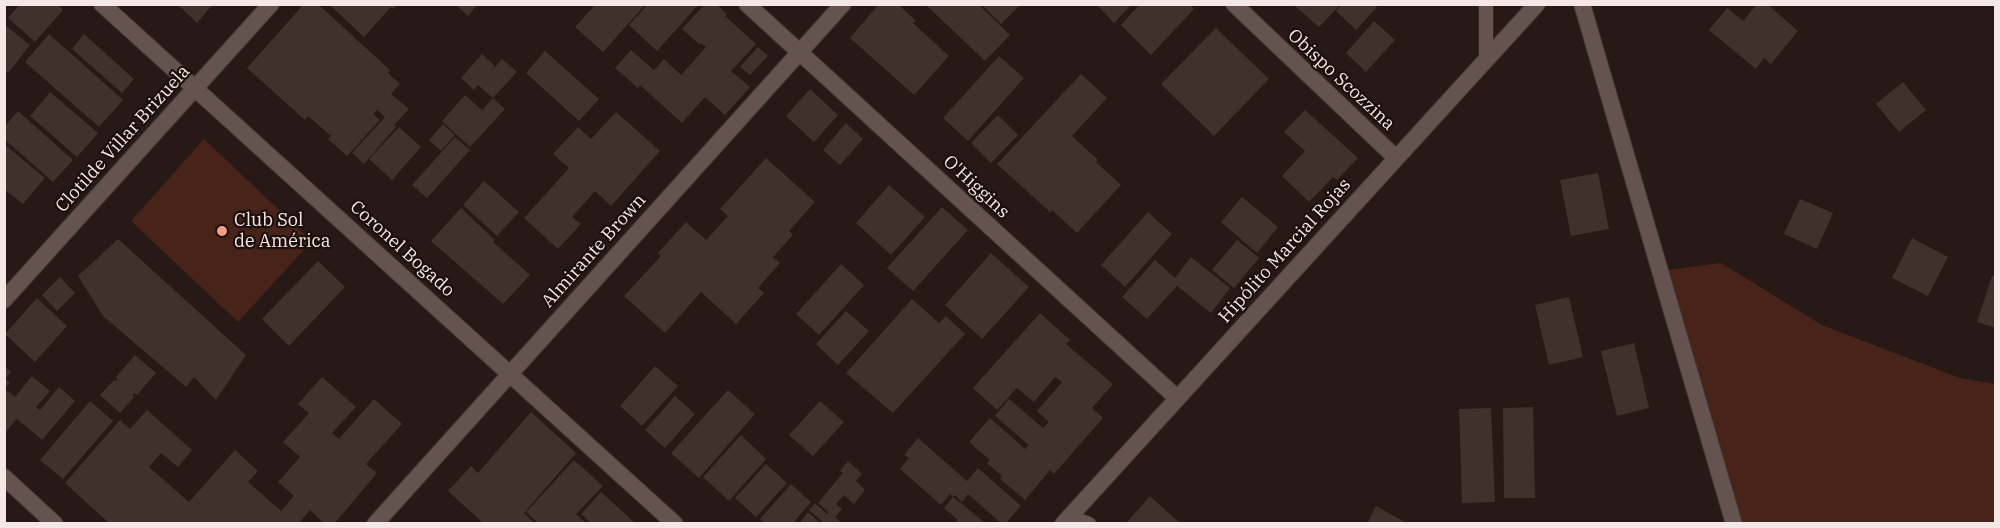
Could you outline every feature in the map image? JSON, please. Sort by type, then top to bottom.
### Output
[{"type":"street","name":"Coronel Bogado","points":[[102,4],[675,524]]},
{"type":"street","name":"Clotilde Villar Brizuela","points":[[4,300],[271,4]]},
{"type":"street","name":"O'Higgins","points":[[747,4],[1177,398]]},
{"type":"street","name":"Almirante Brown","points":[[375,524],[843,4]]},
{"type":"street","name":"Obispo Scozzina","points":[[1234,4],[1396,158]]},
{"type":"street","name":"Hipólito Marcial Rojas","points":[[1066,520],[1537,4]]},
{"type":"street","points":[[1582,4],[1734,524]]},
{"type":"street","points":[[4,477],[55,524]]},
{"type":"lane","points":[[1486,4],[1486,60]]},
{"type":"lane","points":[[1066,520],[1089,524]]},
{"type":"shaded area","name":"Club Sol de América","points":[[204,139],[312,241],[238,322],[131,221]]},
{"type":"shaded area","points":[[1721,263],[1822,325],[1960,378],[1995,384],[1995,523],[1734,523],[1660,271]]},
{"type":"building","points":[[20,4],[57,4],[63,10],[35,42],[8,18]]},
{"type":"building","points":[[177,4],[213,4],[197,23]]},
{"type":"building","points":[[304,4],[318,4],[390,70],[388,73],[400,84],[391,94],[409,109],[364,164],[352,153],[385,117],[377,110],[373,114],[380,120],[347,156],[328,139],[331,136],[308,116],[305,120],[247,68]]},
{"type":"building","points":[[329,4],[397,4],[393,9],[391,7],[364,37]]},
{"type":"building","points":[[455,4],[478,4],[468,16]]},
{"type":"building","points":[[596,4],[646,4],[603,52],[575,27]]},
{"type":"building","points":[[648,4],[699,4],[657,51],[629,25]]},
{"type":"building","points":[[705,4],[716,4],[727,14],[725,16],[756,44],[731,71],[750,87],[725,115],[705,97],[682,123],[640,85],[638,88],[615,68],[631,50],[654,70],[664,59],[681,75],[706,47],[701,43],[700,45],[682,29]]},
{"type":"building","points":[[879,4],[898,4],[916,21],[913,23],[949,56],[914,95],[850,38]]},
{"type":"building","points":[[925,4],[978,4],[1010,35],[985,61]]},
{"type":"building","points":[[981,4],[1018,4],[1019,6],[1001,24]]},
{"type":"building","points":[[1096,4],[1132,4],[1114,23]]},
{"type":"building","points":[[1140,4],[1190,4],[1194,9],[1151,55],[1121,25]]},
{"type":"building","points":[[1342,4],[1374,4],[1377,7],[1356,30],[1336,11]]},
{"type":"building","points":[[1757,4],[1767,4],[1798,31],[1771,64],[1764,58],[1756,69],[1709,30],[1727,8],[1743,21]]},
{"type":"building","points":[[1294,5],[1340,5],[1319,27]]},
{"type":"building","points":[[1374,21],[1395,40],[1366,72],[1346,53]]},
{"type":"building","points":[[4,24],[30,45],[8,73],[4,70]]},
{"type":"building","points":[[1216,28],[1269,79],[1214,136],[1161,84]]},
{"type":"building","points":[[49,34],[123,100],[99,127],[25,62]]},
{"type":"building","points":[[84,34],[134,79],[122,93],[72,49]]},
{"type":"building","points":[[758,47],[768,56],[750,75],[740,67]]},
{"type":"building","points":[[545,51],[599,99],[579,121],[526,73]]},
{"type":"building","points":[[482,54],[495,66],[488,75],[502,59],[517,72],[493,98],[478,85],[474,90],[461,78]]},
{"type":"building","points":[[999,56],[1024,78],[968,141],[943,118]]},
{"type":"building","points":[[1081,74],[1107,98],[1072,136],[1121,185],[1077,233],[997,164]]},
{"type":"building","points":[[1903,82],[1926,110],[1899,132],[1876,104]]},
{"type":"building","points":[[810,89],[838,115],[814,142],[786,116]]},
{"type":"building","points":[[50,92],[98,133],[77,157],[30,116]]},
{"type":"building","points":[[465,95],[482,110],[493,98],[505,109],[470,147],[442,121]]},
{"type":"building","points":[[1305,110],[1358,158],[1337,180],[1333,177],[1309,202],[1282,176],[1305,151],[1284,132]]},
{"type":"building","points":[[18,111],[73,160],[53,182],[4,139],[4,127]]},
{"type":"building","points":[[616,112],[660,151],[611,206],[595,191],[572,217],[581,224],[558,249],[524,218],[569,168],[553,154],[578,127],[591,139]]},
{"type":"building","points":[[998,115],[1018,135],[991,163],[971,143]]},
{"type":"building","points":[[846,123],[863,139],[840,165],[823,150]]},
{"type":"building","points":[[443,124],[455,135],[441,151],[429,140]]},
{"type":"building","points":[[399,127],[421,147],[392,180],[369,159]]},
{"type":"building","points":[[455,137],[470,150],[427,198],[412,185]]},
{"type":"building","points":[[4,144],[45,178],[23,204],[4,189]]},
{"type":"building","points":[[766,158],[815,202],[789,231],[793,235],[773,257],[780,263],[758,288],[764,293],[736,324],[701,292],[665,333],[624,296],[661,256],[658,253],[686,222],[706,240],[728,216],[720,209]]},
{"type":"building","points":[[1598,173],[1609,229],[1571,236],[1560,180]]},
{"type":"building","points":[[484,181],[519,212],[497,236],[463,205]]},
{"type":"building","points":[[889,185],[925,217],[891,255],[856,223]]},
{"type":"building","points":[[1242,197],[1278,227],[1257,253],[1221,222]]},
{"type":"building","points":[[1800,199],[1833,213],[1817,249],[1784,234]]},
{"type":"building","points":[[942,207],[968,230],[913,291],[887,268]]},
{"type":"building","points":[[461,208],[495,240],[493,242],[530,275],[503,304],[431,241]]},
{"type":"building","points":[[1148,212],[1172,234],[1125,287],[1101,265]]},
{"type":"building","points":[[1912,238],[1948,257],[1928,296],[1892,278]]},
{"type":"building","points":[[118,239],[246,355],[216,400],[194,377],[186,387],[103,316],[78,276]]},
{"type":"building","points":[[1237,240],[1259,258],[1234,288],[1212,270]]},
{"type":"building","points":[[991,253],[1029,287],[982,339],[945,305]]},
{"type":"building","points":[[1191,257],[1230,288],[1211,313],[1177,286],[1147,319],[1122,297],[1155,260],[1175,278]]},
{"type":"building","points":[[318,261],[345,287],[289,346],[262,319]]},
{"type":"building","points":[[841,264],[864,285],[819,335],[796,314]]},
{"type":"building","points":[[1992,276],[1996,277],[1996,328],[1977,322]]},
{"type":"building","points":[[60,277],[75,293],[57,311],[42,295]]},
{"type":"building","points":[[1569,297],[1583,357],[1549,365],[1535,305]]},
{"type":"building","points":[[37,298],[67,326],[35,362],[5,334]]},
{"type":"building","points":[[912,299],[939,323],[946,316],[965,334],[893,413],[846,373]]},
{"type":"building","points":[[846,311],[869,331],[838,365],[816,344]]},
{"type":"building","points":[[1040,313],[1070,340],[1066,344],[1113,384],[1092,408],[1103,418],[1054,474],[1050,470],[1025,500],[1000,479],[1002,476],[987,463],[990,460],[969,442],[990,418],[1025,449],[1029,445],[995,416],[1009,399],[1043,428],[1049,422],[1037,411],[1062,382],[1055,377],[1034,402],[1017,388],[997,410],[973,388]]},
{"type":"building","points":[[1634,343],[1649,408],[1617,416],[1601,351]]},
{"type":"building","points":[[135,355],[156,373],[137,395],[134,393],[132,395],[134,397],[120,413],[100,395],[114,380],[118,379],[116,377]]},
{"type":"building","points":[[4,366],[11,372],[5,379],[10,383],[4,389]]},
{"type":"building","points":[[655,366],[678,386],[642,426],[620,406]]},
{"type":"building","points":[[32,376],[50,391],[36,407],[40,410],[59,387],[75,401],[42,440],[17,419],[4,434],[4,394],[7,391],[15,397]]},
{"type":"building","points":[[322,377],[356,407],[332,433],[339,439],[374,399],[402,424],[366,464],[377,473],[334,524],[325,524],[310,510],[298,524],[110,524],[65,483],[120,420],[130,429],[147,410],[192,450],[178,467],[161,453],[149,467],[189,502],[235,450],[258,471],[248,482],[281,511],[294,496],[278,482],[300,457],[283,442],[309,413],[298,404]]},
{"type":"building","points":[[728,390],[755,414],[699,478],[671,453]]},
{"type":"building","points":[[675,396],[695,414],[665,448],[645,430]]},
{"type":"building","points":[[90,401],[113,421],[63,479],[40,460]]},
{"type":"building","points":[[820,401],[844,422],[813,456],[789,435]]},
{"type":"building","points":[[1533,407],[1535,498],[1504,498],[1503,408]]},
{"type":"building","points":[[1491,408],[1495,502],[1462,503],[1459,409]]},
{"type":"building","points":[[531,412],[576,453],[524,513],[535,524],[484,524],[448,491],[471,466],[478,473]]},
{"type":"building","points":[[741,435],[766,459],[729,501],[703,477]]},
{"type":"building","points":[[918,438],[967,481],[978,468],[1021,506],[1005,524],[1002,524],[968,494],[962,502],[955,495],[953,497],[950,494],[941,505],[900,469],[909,458],[904,455]]},
{"type":"building","points":[[574,460],[603,486],[576,514],[587,524],[539,524],[526,512]]},
{"type":"building","points":[[848,461],[862,474],[856,481],[865,490],[854,504],[844,495],[836,504],[842,509],[835,517],[842,524],[799,524],[808,512],[820,523],[822,521],[809,510],[815,503],[827,514],[829,513],[818,503],[843,473],[840,471]]},
{"type":"building","points":[[766,464],[787,483],[756,517],[735,498]]},
{"type":"building","points":[[791,484],[811,502],[792,524],[765,524],[760,519]]},
{"type":"building","points":[[601,492],[636,524],[592,524],[581,514]]},
{"type":"building","points":[[1150,496],[1162,507],[1181,524],[1127,522]]},
{"type":"building","points":[[953,497],[986,524],[954,524],[958,520],[944,508]]},
{"type":"building","points":[[1376,506],[1403,521],[1401,524],[1367,524]]},
{"type":"place","name":"Club Sol de América","points":[[222,231]]}]
